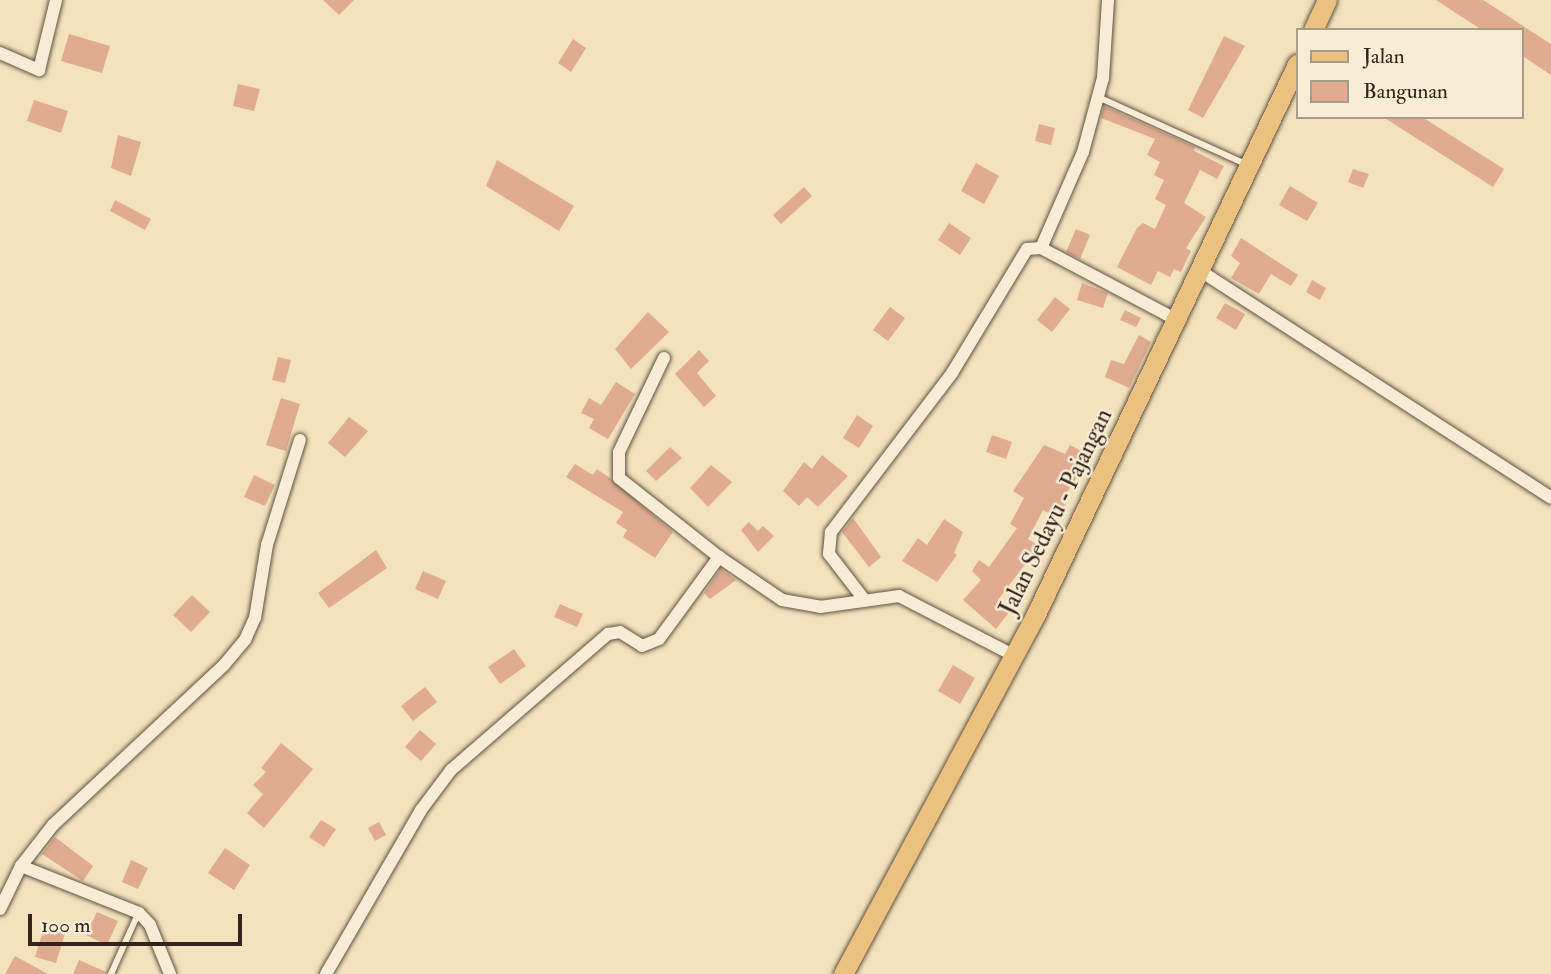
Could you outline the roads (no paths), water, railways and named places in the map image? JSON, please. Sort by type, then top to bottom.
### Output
[{"type":"main road","points":[[1314,28],[1327,0]]},
{"type":"main road","name":"Jalan Sedayu - Pajangan","points":[[843,974],[1013,655],[1296,66]]},
{"type":"street","points":[[0,52],[38,70],[56,0]]},
{"type":"street","points":[[1041,248],[1083,152],[1098,96],[1108,0]]},
{"type":"street","points":[[863,598],[829,554],[831,532],[952,373],[1027,249],[1041,248],[1175,319]]},
{"type":"street","points":[[1199,270],[1551,498]]},
{"type":"street","points":[[664,358],[619,452],[616,471],[619,478],[719,557],[782,600],[803,607],[863,598],[905,598],[1013,655]]},
{"type":"street","points":[[0,909],[21,866],[53,825],[224,665],[245,640],[255,618],[267,545],[300,440]]},
{"type":"street","points":[[326,974],[421,810],[451,770],[608,634],[620,632],[642,646],[659,639],[719,557]]},
{"type":"street","points":[[21,866],[139,913],[149,925],[170,974]]},
{"type":"lane","points":[[1098,96],[1249,166]]},
{"type":"lane","points":[[111,974],[139,913]]}]
